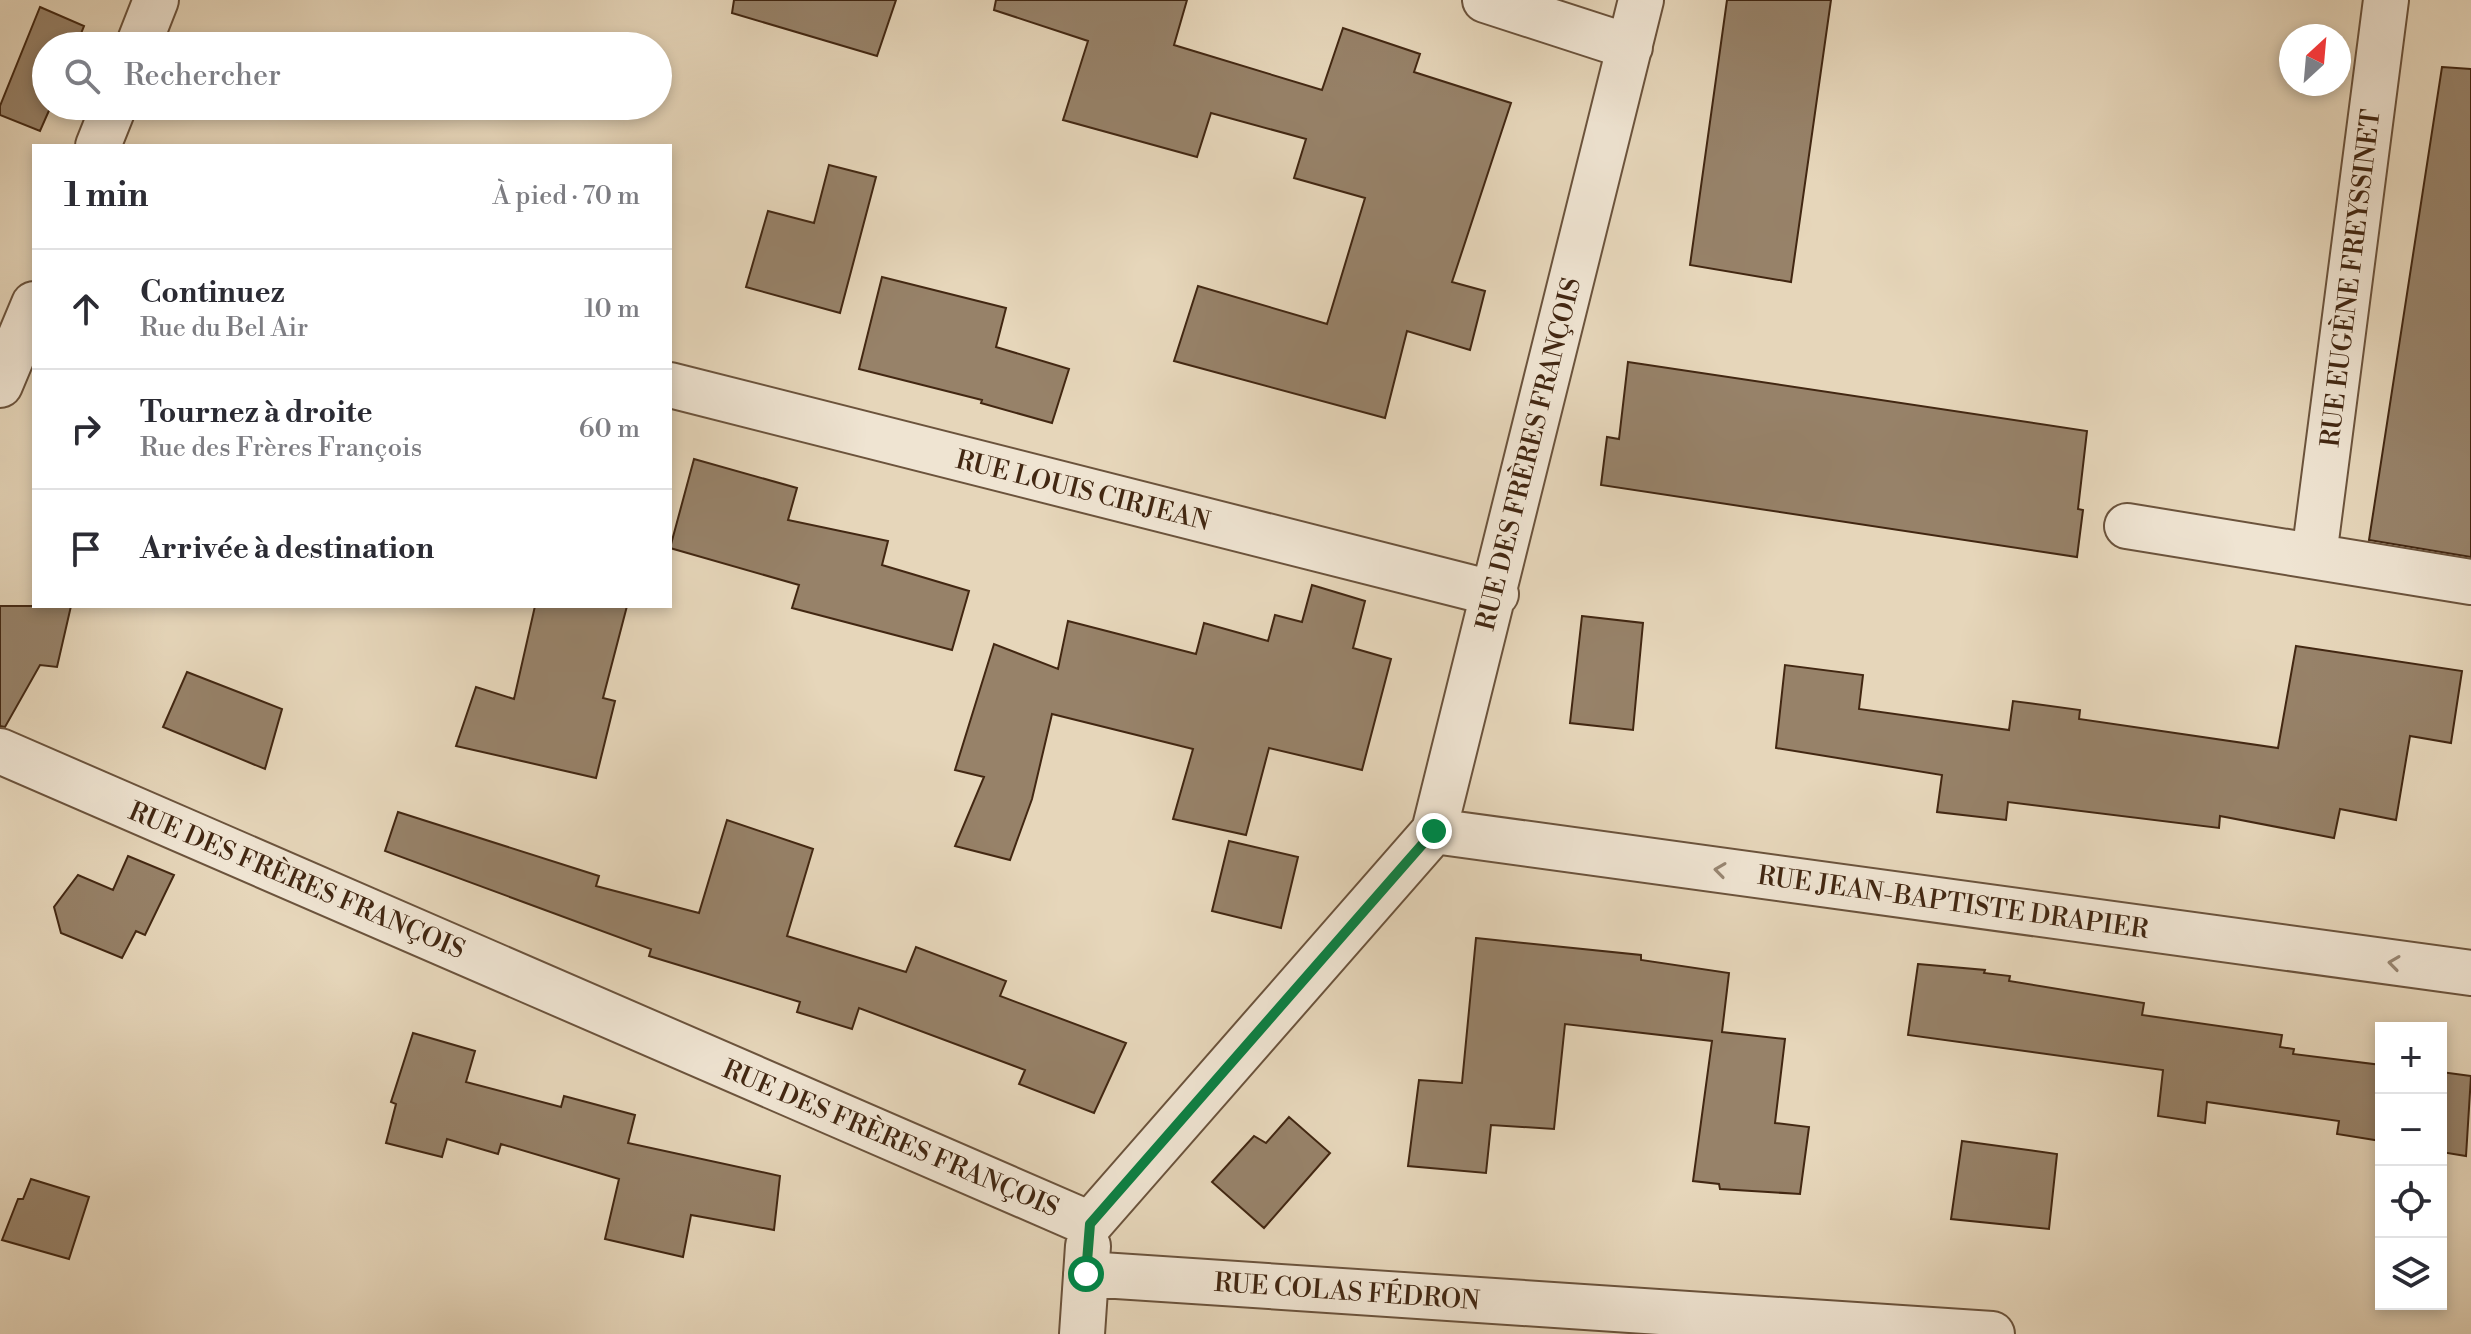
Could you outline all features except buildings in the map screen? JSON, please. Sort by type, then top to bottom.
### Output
[{"type":"street","points":[[143,32],[156,0]]},
{"type":"street","points":[[1485,0],[1630,47]]},
{"type":"street","name":"RUE DES FRÈRES FRANÇOIS","points":[[0,751],[1090,1224],[1434,831],[1477,649],[1496,594],[1641,0]]},
{"type":"street","name":"RUE EUGÈNE FREYSSINET","points":[[2314,556],[2386,0]]},
{"type":"street","points":[[99,144],[108,120]]},
{"type":"street","points":[[0,385],[32,309]]},
{"type":"street","name":"RUE LOUIS CIRJEAN","points":[[672,386],[1496,594]]},
{"type":"street","points":[[2127,526],[2471,582]]},
{"type":"street","name":"RUE JEAN-BAPTISTE DRAPIER","points":[[1434,831],[2471,973]]},
{"type":"street","points":[[1082,1334],[1090,1224]]},
{"type":"street","name":"RUE COLAS FÉDRON","points":[[1086,1274],[1992,1334]]},
{"type":"route","points":[[1086,1274],[1090,1224],[1434,831]]}]
